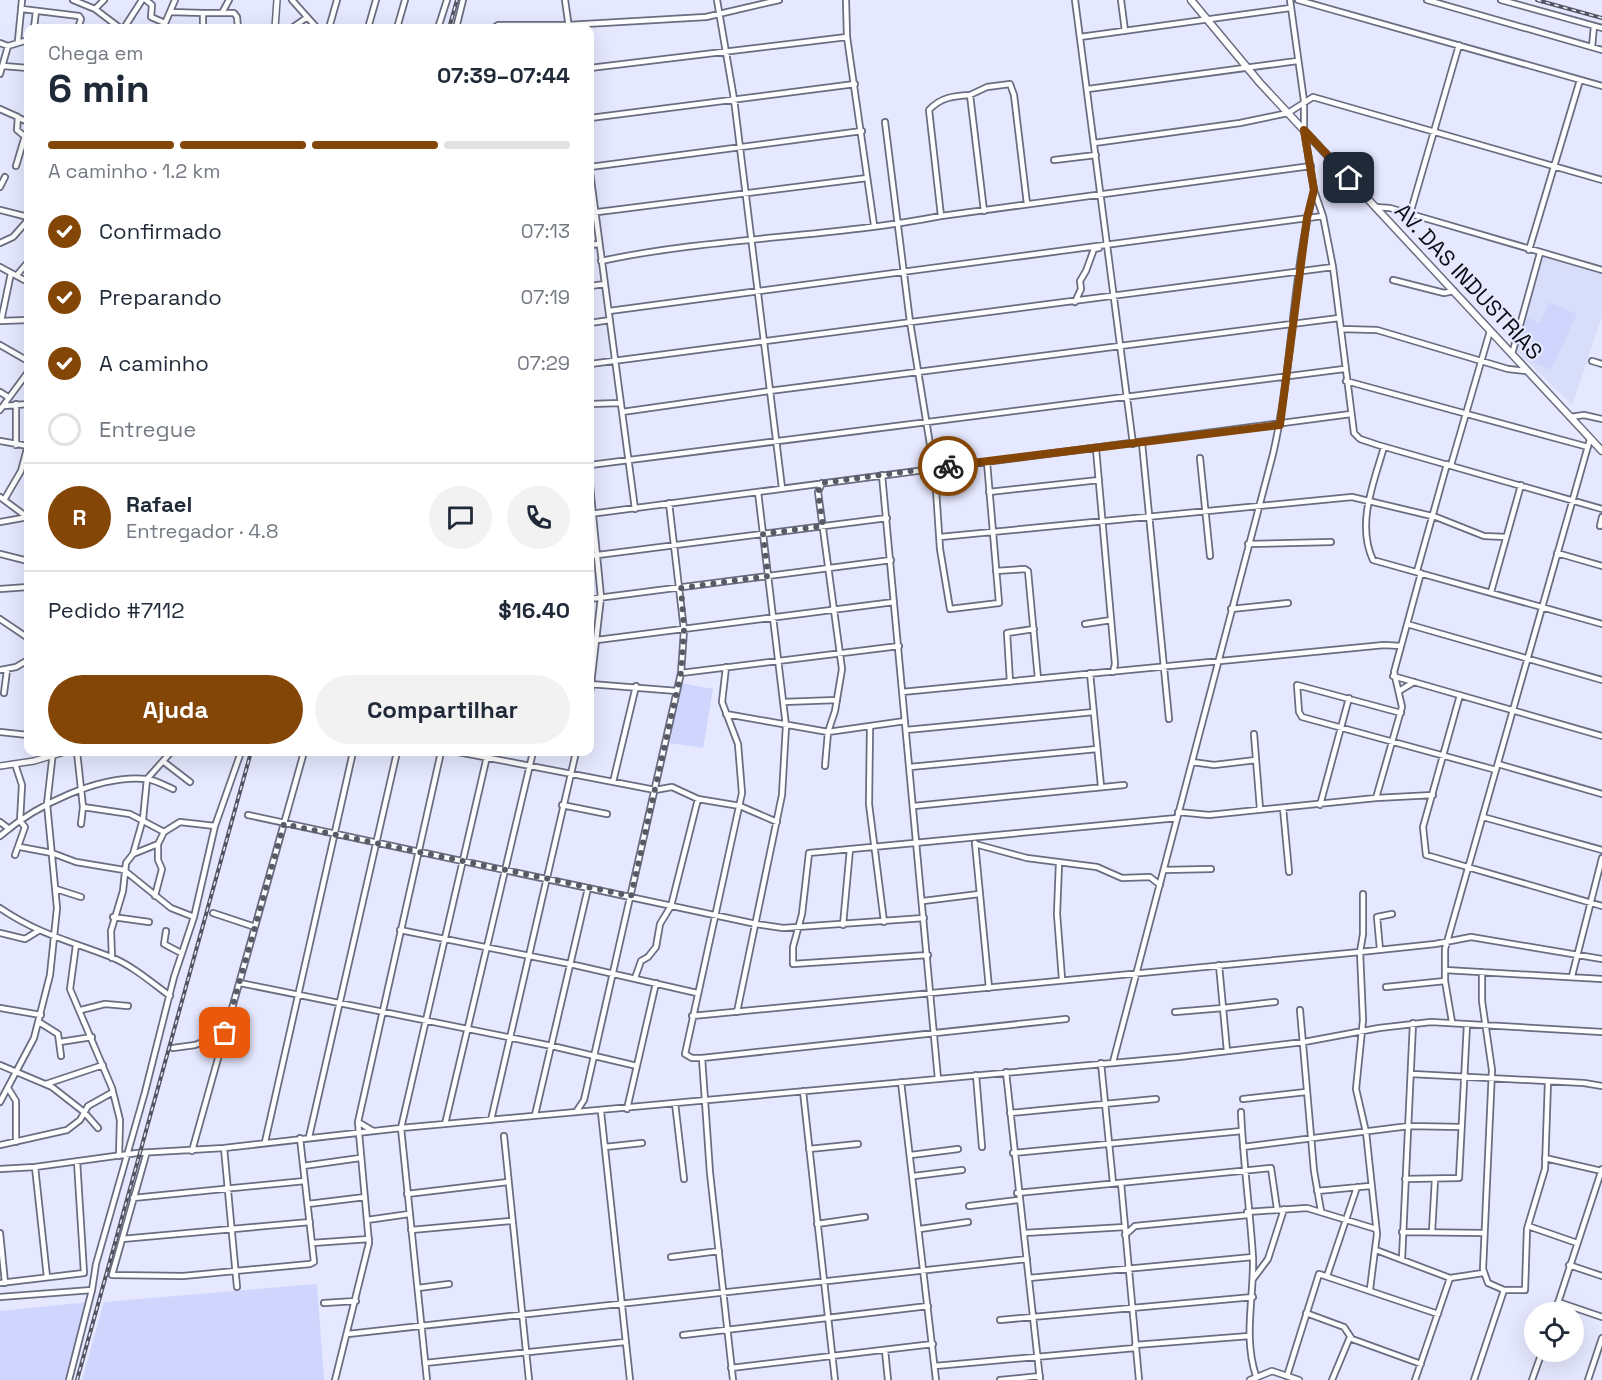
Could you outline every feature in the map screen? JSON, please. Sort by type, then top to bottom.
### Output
[{"type":"main road","name":"AV. DAS INDUSTRIAS","points":[[1191,0],[1288,113],[1602,451]]},
{"type":"street","points":[[18,41],[22,0]]},
{"type":"street","points":[[94,9],[104,0]]},
{"type":"street","points":[[125,24],[144,0],[152,5],[151,17],[161,24]]},
{"type":"street","points":[[165,24],[175,0]]},
{"type":"street","points":[[223,11],[229,0]]},
{"type":"street","points":[[274,24],[277,0]]},
{"type":"street","points":[[292,0],[313,24]]},
{"type":"street","points":[[330,24],[337,0]]},
{"type":"street","points":[[369,24],[376,0]]},
{"type":"street","points":[[399,24],[405,0]]},
{"type":"street","points":[[439,24],[447,0]]},
{"type":"street","points":[[457,24],[463,0]]},
{"type":"street","points":[[566,0],[568,24]]},
{"type":"street","points":[[717,0],[734,99],[753,241],[782,488]]},
{"type":"street","points":[[594,25],[719,15],[779,0]]},
{"type":"street","points":[[846,0],[848,37],[874,225]]},
{"type":"street","points":[[1075,0],[1133,444]]},
{"type":"street","points":[[1121,0],[1125,31]]},
{"type":"street","points":[[1290,0],[1304,101],[1304,130],[1314,190],[1323,216],[1333,267],[1344,369],[1357,437],[1384,447],[1602,509]]},
{"type":"street","points":[[1298,0],[1602,86]]},
{"type":"street","points":[[1427,0],[1602,50]]},
{"type":"street","points":[[1501,0],[1602,28]]},
{"type":"street","points":[[73,15],[76,1],[94,9],[116,24]]},
{"type":"street","points":[[1080,38],[1207,18],[1290,8]]},
{"type":"street","points":[[22,9],[73,15],[81,18],[79,24]]},
{"type":"street","points":[[34,24],[36,11]]},
{"type":"street","points":[[170,12],[223,11],[236,14],[237,24]]},
{"type":"street","points":[[203,13],[203,24]]},
{"type":"street","points":[[298,24],[306,18]]},
{"type":"street","points":[[1592,47],[1594,26]]},
{"type":"street","points":[[594,68],[848,37]]},
{"type":"street","points":[[0,43],[8,46],[24,40]]},
{"type":"street","points":[[1410,214],[1459,45]]},
{"type":"street","points":[[0,74],[8,46]]},
{"type":"street","points":[[1088,89],[1297,61]]},
{"type":"street","points":[[3,66],[24,68]]},
{"type":"street","points":[[1529,249],[1580,80]]},
{"type":"street","points":[[594,117],[855,84]]},
{"type":"street","points":[[941,216],[929,110],[947,97],[970,95],[987,87],[1010,84],[1016,104],[1027,204]]},
{"type":"street","points":[[970,95],[984,211]]},
{"type":"street","points":[[1094,143],[1240,123],[1288,113],[1313,97],[1602,180]]},
{"type":"street","points":[[0,109],[24,120]]},
{"type":"street","points":[[19,118],[17,130],[24,136]]},
{"type":"street","points":[[885,122],[917,372],[934,468],[948,609],[999,604],[987,462]]},
{"type":"street","points":[[594,166],[862,131]]},
{"type":"street","points":[[16,166],[24,146]]},
{"type":"street","points":[[1054,160],[1096,155]]},
{"type":"street","points":[[601,261],[874,225],[898,224],[941,216],[1311,166]]},
{"type":"street","points":[[0,187],[5,177]]},
{"type":"street","points":[[594,213],[867,177]]},
{"type":"street","points":[[1113,1062],[1280,425],[1299,272],[1307,218],[1314,190]]},
{"type":"street","points":[[1376,207],[1410,214],[1602,270]]},
{"type":"street","points":[[0,210],[24,218]]},
{"type":"street","points":[[609,311],[1323,216]]},
{"type":"street","points":[[594,222],[609,311],[635,509]]},
{"type":"street","points":[[0,243],[13,237],[24,224]]},
{"type":"street","points":[[594,245],[599,244]]},
{"type":"street","points":[[1075,302],[1080,297],[1080,281],[1094,249],[1104,248],[1106,245]]},
{"type":"street","points":[[1512,354],[1540,252]]},
{"type":"street","points":[[0,267],[24,279]]},
{"type":"street","points":[[17,275],[24,267]]},
{"type":"street","points":[[594,364],[1333,267]]},
{"type":"street","points":[[11,273],[0,321],[24,320]]},
{"type":"street","points":[[1393,280],[1444,293],[1454,291]]},
{"type":"street","points":[[594,285],[605,284]]},
{"type":"street","points":[[622,412],[1339,318]]},
{"type":"street","points":[[594,322],[610,320]]},
{"type":"street","points":[[1341,329],[1377,330],[1481,361],[1527,371]]},
{"type":"street","points":[[1376,798],[1401,713],[1402,700],[1393,676],[1432,516],[1490,331]]},
{"type":"street","points":[[0,345],[24,359]]},
{"type":"street","points":[[1592,361],[1602,364]]},
{"type":"street","points":[[594,465],[1344,369]]},
{"type":"street","points":[[2,408],[24,377]]},
{"type":"street","points":[[1346,381],[1588,447]]},
{"type":"street","points":[[0,392],[8,397]]},
{"type":"street","points":[[594,404],[621,403]]},
{"type":"street","points":[[16,404],[16,446]]},
{"type":"street","points":[[2,408],[24,404]]},
{"type":"street","points":[[594,514],[1351,414]]},
{"type":"street","points":[[1570,417],[1584,414],[1602,419]]},
{"type":"street","points":[[1452,1022],[1444,981],[1448,941],[1590,439]]},
{"type":"street","points":[[0,441],[24,446]]},
{"type":"street","points":[[1142,443],[1169,719]]},
{"type":"street","points":[[1384,447],[1368,501],[1366,523],[1372,558],[1377,562],[1602,624]]},
{"type":"street","points":[[1096,449],[1115,664],[1113,672]]},
{"type":"street","points":[[1200,458],[1210,556]]},
{"type":"street","points":[[24,460],[21,471],[2,498],[24,514]]},
{"type":"street","points":[[882,475],[918,843],[938,1079]]},
{"type":"street","points":[[989,492],[1099,480]]},
{"type":"street","points":[[818,492],[822,483]]},
{"type":"street","points":[[814,484],[818,492],[842,669],[837,700],[828,732],[825,766]]},
{"type":"street","points":[[1491,592],[1521,485]]},
{"type":"street","points":[[737,1012],[782,795],[786,726],[758,492]]},
{"type":"street","points":[[940,537],[1348,497],[1432,516],[1466,530],[1505,540]]},
{"type":"street","points":[[576,1112],[584,1100],[611,973],[631,896],[681,673],[684,630],[681,588],[669,503]]},
{"type":"street","points":[[1600,526],[1602,517]]},
{"type":"street","points":[[0,522],[24,518]]},
{"type":"street","points":[[597,556],[887,518]]},
{"type":"street","points":[[594,531],[601,597],[594,659]]},
{"type":"street","points":[[1248,544],[1331,542]]},
{"type":"street","points":[[1557,553],[1602,566]]},
{"type":"street","points":[[0,554],[24,560]]},
{"type":"street","points":[[594,598],[891,560]]},
{"type":"street","points":[[996,572],[1025,569],[1028,571],[1038,679]]},
{"type":"street","points":[[0,590],[24,587]]},
{"type":"street","points":[[597,640],[894,602]]},
{"type":"street","points":[[1231,609],[1288,603]]},
{"type":"street","points":[[0,619],[24,635]]},
{"type":"street","points":[[1085,624],[1111,620]]},
{"type":"street","points":[[1407,624],[1602,680]]},
{"type":"street","points":[[1010,682],[1008,632],[1034,629]]},
{"type":"street","points":[[903,692],[1384,645],[1401,646]]},
{"type":"street","points":[[681,673],[899,646]]},
{"type":"street","points":[[0,670],[7,670],[24,662]]},
{"type":"street","points":[[1115,664],[1120,671]]},
{"type":"street","points":[[726,667],[722,697],[738,744],[743,780],[740,806],[684,1052],[688,1057],[702,1058],[1066,1019]]},
{"type":"street","points":[[4,693],[7,670]]},
{"type":"street","points":[[1089,674],[1101,786]]},
{"type":"street","points":[[1393,676],[1602,736]]},
{"type":"street","points":[[1399,691],[1414,681]]},
{"type":"street","points":[[594,684],[677,691]]},
{"type":"street","points":[[1401,713],[1298,685],[1299,711],[1302,717],[1496,770]]},
{"type":"street","points":[[613,782],[636,686]]},
{"type":"street","points":[[1460,695],[1423,831],[1426,855],[1602,906]]},
{"type":"street","points":[[1320,805],[1349,698]]},
{"type":"street","points":[[783,702],[837,700]]},
{"type":"street","points":[[906,730],[1094,712]]},
{"type":"street","points":[[726,714],[828,732],[905,721]]},
{"type":"street","points":[[870,727],[868,795],[884,922]]},
{"type":"street","points":[[0,732],[24,735]]},
{"type":"street","points":[[1254,734],[1260,809]]},
{"type":"street","points":[[910,767],[1097,749]]},
{"type":"street","points":[[0,766],[43,756]]},
{"type":"street","points":[[0,1102],[16,1074],[39,1023],[47,994],[54,938],[56,889],[47,804],[53,756]]},
{"type":"street","points":[[77,756],[83,807],[81,824]]},
{"type":"street","points":[[112,958],[113,917],[123,891],[124,870],[143,819],[147,779],[168,756]]},
{"type":"street","points":[[69,1380],[92,1290],[96,1264],[194,917],[215,826],[240,756]]},
{"type":"street","points":[[192,1151],[303,756]]},
{"type":"street","points":[[265,1142],[352,756]]},
{"type":"street","points":[[309,1137],[396,756]]},
{"type":"street","points":[[335,1380],[356,1301],[369,1239],[358,1122],[381,1011],[420,852],[440,756]]},
{"type":"street","points":[[427,1380],[401,1128],[487,756]]},
{"type":"street","points":[[493,756],[529,767],[655,790],[672,787],[698,799],[740,806],[777,822]]},
{"type":"street","points":[[445,1124],[532,756]]},
{"type":"street","points":[[491,1120],[575,756]]},
{"type":"street","points":[[1192,762],[1214,765],[1256,760]]},
{"type":"street","points":[[164,762],[190,782]]},
{"type":"street","points":[[15,764],[22,785],[20,821],[25,827],[20,847],[15,855]]},
{"type":"street","points":[[1498,764],[1602,794]]},
{"type":"street","points":[[0,836],[8,828],[47,804],[103,781],[147,779],[173,789]]},
{"type":"street","points":[[914,806],[1124,785]]},
{"type":"street","points":[[928,955],[794,965],[793,947],[802,914],[809,853],[876,848],[1178,815],[1209,815],[1376,798],[1433,795]]},
{"type":"street","points":[[635,978],[641,961],[648,957],[656,947],[660,924],[671,906],[698,799]]},
{"type":"street","points":[[562,805],[607,813]]},
{"type":"street","points":[[83,807],[114,810],[143,819],[164,832]]},
{"type":"street","points":[[1283,808],[1289,872]]},
{"type":"street","points":[[248,815],[631,896],[714,917],[756,924],[783,928],[843,926],[924,918]]},
{"type":"street","points":[[1483,817],[1602,850]]},
{"type":"street","points":[[0,822],[8,828]]},
{"type":"street","points":[[155,896],[162,869],[158,860],[158,844],[164,832],[180,822],[215,826]]},
{"type":"street","points":[[975,837],[989,988]]},
{"type":"street","points":[[115,867],[131,856],[158,844]]},
{"type":"street","points":[[975,844],[1027,858],[1106,869],[1122,878],[1150,877],[1163,873],[1211,869]]},
{"type":"street","points":[[20,847],[52,853],[76,862],[124,870],[171,908],[194,917]]},
{"type":"street","points":[[843,926],[850,849]]},
{"type":"street","points":[[1572,976],[1575,954],[1602,858]]},
{"type":"street","points":[[1059,862],[1057,914],[1062,980]]},
{"type":"street","points":[[1150,877],[1160,885]]},
{"type":"street","points":[[535,1115],[588,888]]},
{"type":"street","points":[[56,889],[81,897]]},
{"type":"street","points":[[923,901],[979,894]]},
{"type":"street","points":[[1363,894],[1363,940],[1360,952],[1361,1031],[1356,1089],[1366,1132],[1376,1229],[1376,1250],[1370,1289]]},
{"type":"street","points":[[0,908],[38,932],[112,958],[137,971],[170,996]]},
{"type":"street","points":[[213,913],[255,927]]},
{"type":"street","points":[[1380,950],[1377,917],[1392,914]]},
{"type":"street","points":[[113,917],[149,922]]},
{"type":"street","points":[[400,930],[570,963],[697,993]]},
{"type":"street","points":[[0,933],[25,939],[38,932]]},
{"type":"street","points":[[166,932],[164,944],[182,953]]},
{"type":"street","points":[[692,1017],[1380,950],[1480,937],[1602,959]]},
{"type":"street","points":[[76,945],[70,988],[113,1092],[120,1120],[119,1156]]},
{"type":"street","points":[[1219,965],[1227,1050]]},
{"type":"street","points":[[1445,970],[1602,979]]},
{"type":"street","points":[[1482,972],[1482,1001],[1492,1077],[1483,1273],[1488,1283],[1504,1290],[1525,1290],[1527,1226],[1544,1177],[1548,1081]]},
{"type":"street","points":[[1386,987],[1444,981]]},
{"type":"street","points":[[240,983],[552,1046],[637,1066]]},
{"type":"street","points":[[627,1109],[656,983]]},
{"type":"street","points":[[1175,1012],[1275,1002]]},
{"type":"street","points":[[81,1010],[105,1004],[128,1006]]},
{"type":"street","points":[[0,1008],[41,1015]]},
{"type":"street","points":[[1300,1010],[1311,1139],[1317,1191],[1322,1211]]},
{"type":"street","points":[[0,1169],[535,1115],[601,1112],[1113,1062],[1304,1042],[1413,1023],[1452,1022],[1602,1032]]},
{"type":"street","points":[[39,1023],[58,1034],[61,1056]]},
{"type":"street","points":[[1402,1259],[1413,1023]]},
{"type":"street","points":[[1405,1179],[1459,1178],[1467,1024]]},
{"type":"street","points":[[173,1048],[195,1045],[225,1033]]},
{"type":"street","points":[[60,1042],[92,1037]]},
{"type":"street","points":[[702,1058],[703,1101],[733,1380]]},
{"type":"street","points":[[1101,1063],[1113,1183]]},
{"type":"street","points":[[0,1065],[16,1074],[52,1087],[84,1112],[98,1128]]},
{"type":"street","points":[[44,1084],[103,1065]]},
{"type":"street","points":[[1000,1380],[1040,1378],[1024,1233],[1017,1193],[1006,1072]]},
{"type":"street","points":[[1412,1074],[1492,1077],[1602,1086]]},
{"type":"street","points":[[976,1075],[982,1147]]},
{"type":"street","points":[[902,1082],[936,1380]]},
{"type":"street","points":[[8,1088],[16,1101],[16,1142]]},
{"type":"street","points":[[803,1091],[835,1380]]},
{"type":"street","points":[[0,1145],[68,1130],[80,1120],[94,1102],[113,1092]]},
{"type":"street","points":[[1244,1099],[1306,1092]]},
{"type":"street","points":[[584,1100],[592,1112]]},
{"type":"street","points":[[1010,1113],[1156,1100]]},
{"type":"street","points":[[675,1103],[684,1179]]},
{"type":"street","points":[[601,1112],[630,1380]]},
{"type":"street","points":[[1241,1112],[1253,1279],[1249,1336],[1252,1379],[1272,1371],[1299,1380]]},
{"type":"street","points":[[358,1122],[373,1131]]},
{"type":"street","points":[[1243,1147],[1409,1126],[1461,1127]]},
{"type":"street","points":[[1013,1153],[1242,1131]]},
{"type":"street","points":[[504,1136],[529,1380]]},
{"type":"street","points":[[146,1155],[112,1275],[183,1276],[313,1263],[300,1138]]},
{"type":"street","points":[[605,1147],[642,1143]]},
{"type":"street","points":[[809,1149],[858,1144]]},
{"type":"street","points":[[224,1148],[237,1287]]},
{"type":"street","points":[[911,1155],[958,1149]]},
{"type":"street","points":[[303,1166],[360,1158]]},
{"type":"street","points":[[1545,1158],[1602,1170],[1558,1302]]},
{"type":"street","points":[[0,1233],[2,1283],[85,1272],[77,1161]]},
{"type":"street","points":[[35,1167],[47,1278]]},
{"type":"street","points":[[1017,1193],[1272,1168],[1277,1209]]},
{"type":"street","points":[[914,1176],[962,1170]]},
{"type":"street","points":[[1432,1232],[1435,1179]]},
{"type":"street","points":[[133,1198],[305,1181]]},
{"type":"street","points":[[407,1194],[508,1182]]},
{"type":"street","points":[[1121,1183],[1138,1380]]},
{"type":"street","points":[[1317,1191],[1370,1185]]},
{"type":"street","points":[[1327,1275],[1357,1187]]},
{"type":"street","points":[[308,1204],[365,1197]]},
{"type":"street","points":[[1307,1208],[1318,1197]]},
{"type":"street","points":[[969,1206],[1018,1200]]},
{"type":"street","points":[[1125,1235],[1135,1226],[1277,1209],[1307,1208],[1376,1229]]},
{"type":"street","points":[[1253,1279],[1268,1259],[1284,1209]]},
{"type":"street","points":[[367,1220],[409,1214]]},
{"type":"street","points":[[817,1224],[865,1217]]},
{"type":"street","points":[[1124,1218],[1135,1226]]},
{"type":"street","points":[[411,1230],[512,1221]]},
{"type":"street","points":[[122,1239],[310,1222]]},
{"type":"street","points":[[920,1229],[968,1222]]},
{"type":"street","points":[[1527,1226],[1577,1243]]},
{"type":"street","points":[[1024,1233],[1125,1227]]},
{"type":"street","points":[[1402,1232],[1485,1233]]},
{"type":"street","points":[[312,1243],[369,1239]]},
{"type":"street","points":[[1376,1250],[1450,1278],[1483,1273]]},
{"type":"street","points":[[671,1257],[719,1251]]},
{"type":"street","points":[[1029,1278],[1252,1257]]},
{"type":"street","points":[[348,1334],[1027,1259]]},
{"type":"street","points":[[1569,1265],[1602,1276]]},
{"type":"street","points":[[1287,1376],[1319,1275],[1327,1275],[1370,1289],[1438,1314]]},
{"type":"street","points":[[1415,1380],[1450,1278]]},
{"type":"street","points":[[418,1288],[449,1284]]},
{"type":"street","points":[[0,1298],[92,1290]]},
{"type":"street","points":[[1474,1380],[1504,1290]]},
{"type":"street","points":[[1000,1320],[1253,1297]]},
{"type":"street","points":[[324,1303],[356,1301]]},
{"type":"street","points":[[682,1335],[928,1306]]},
{"type":"street","points":[[1584,1311],[1602,1317]]},
{"type":"street","points":[[1306,1312],[1344,1327],[1350,1338],[1421,1364]]},
{"type":"street","points":[[935,1366],[1249,1336]]},
{"type":"street","points":[[1332,1380],[1350,1338]]},
{"type":"street","points":[[1595,1380],[1588,1379],[1602,1338]]},
{"type":"street","points":[[425,1363],[626,1342]]},
{"type":"street","points":[[731,1368],[933,1344]]},
{"type":"street","points":[[885,1350],[888,1380]]},
{"type":"street","points":[[1532,1380],[1538,1362]]},
{"type":"shaded area","points":[[1542,257],[1602,274],[1602,316],[1572,405],[1515,349]]},
{"type":"shaded area","points":[[1549,302],[1577,314],[1551,370],[1524,358],[1532,339],[1521,334],[1528,318],[1540,323]]},
{"type":"shaded area","points":[[681,683],[713,689],[703,748],[670,743]]},
{"type":"shaded area","points":[[317,1284],[324,1380],[82,1380],[104,1302]]},
{"type":"shaded area","points":[[89,1302],[67,1380],[0,1380],[0,1311]]},
{"type":"railway","points":[[450,24],[457,0]]},
{"type":"railway","points":[[1537,0],[1602,18]]},
{"type":"railway","points":[[77,1380],[250,756]]},
{"type":"way so far","points":[[225,1033],[284,824],[631,896],[681,673],[684,630],[681,588],[768,576],[763,534],[823,526],[818,492],[822,483],[948,466]]},
{"type":"route","points":[[948,466],[1280,425],[1299,272],[1307,218],[1314,190],[1304,130],[1349,178]]}]
